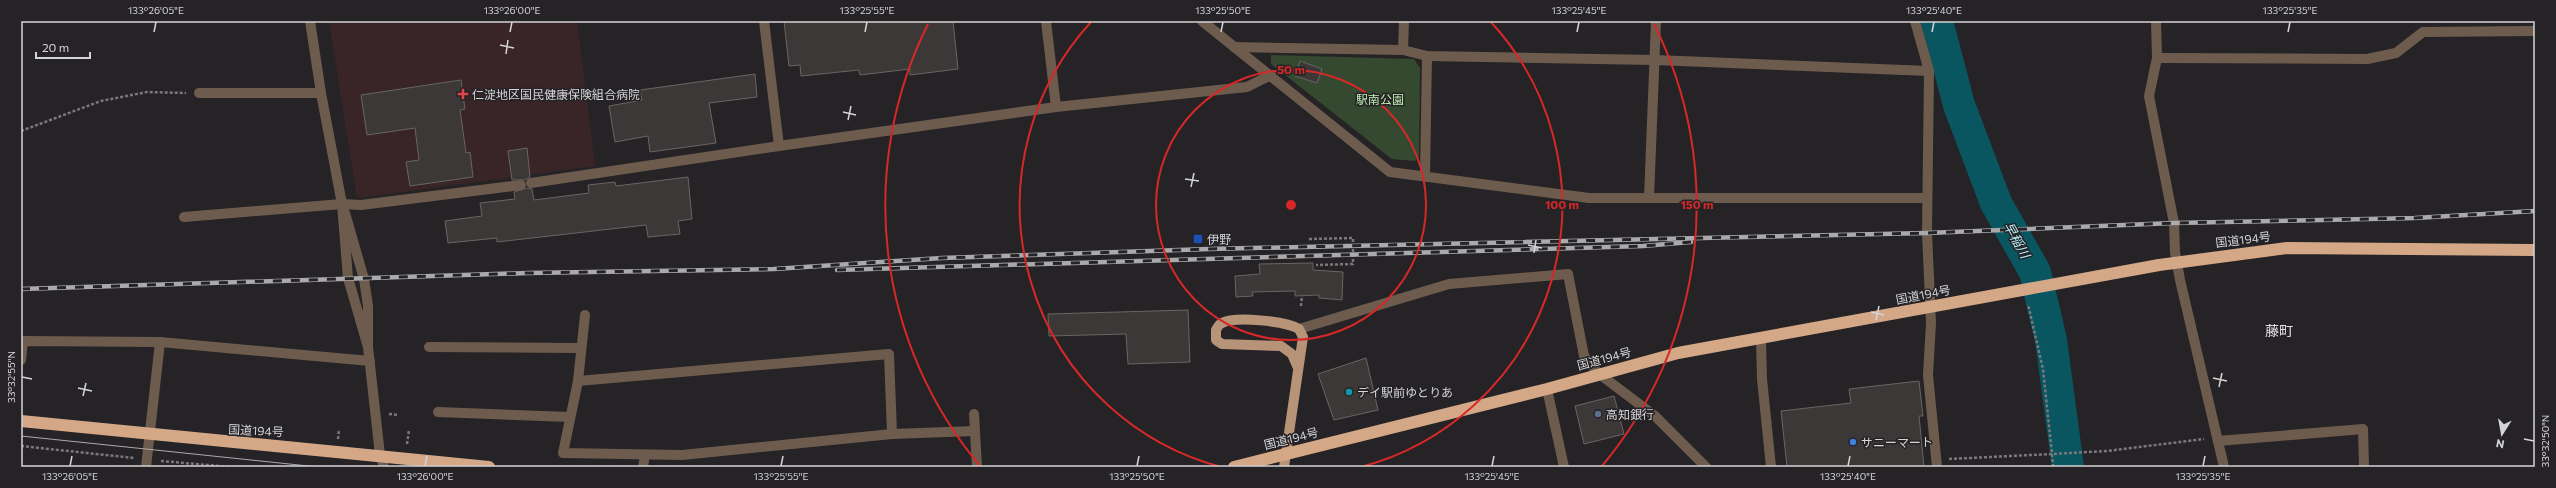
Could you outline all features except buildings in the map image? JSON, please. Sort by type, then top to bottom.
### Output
[{"type":"highway","name":"国道194号","points":[[1234,467],[1547,389],[1598,373],[1678,353],[2177,262],[2287,248],[2535,250]]},
{"type":"highway","name":"国道194号","points":[[21,421],[149,435],[380,455],[459,465],[489,467]]},
{"type":"main road","points":[[1284,467],[1303,337],[1299,329],[1276,321],[1231,321],[1221,323],[1216,330],[1216,340],[1222,344],[1281,346],[1292,354],[1298,368]]},
{"type":"street","points":[[310,21],[321,93],[343,206],[348,278],[368,347],[380,455],[384,467]]},
{"type":"street","points":[[764,21],[779,146]]},
{"type":"street","points":[[1046,21],[1056,107]]},
{"type":"street","points":[[1202,21],[1390,172],[1491,187],[1589,198],[1927,198]]},
{"type":"street","points":[[1403,50],[1404,21]]},
{"type":"street","points":[[1649,198],[1656,21]]},
{"type":"street","points":[[1915,21],[1929,70],[1927,198],[1930,308],[1928,375],[1936,463]]},
{"type":"street","points":[[2156,21],[2156,58],[2148,96],[2174,223],[2177,262],[2224,467]]},
{"type":"street","points":[[2156,58],[2367,59],[2396,53],[2423,32],[2535,32]]},
{"type":"street","points":[[1234,47],[1403,50],[1427,56],[1655,60],[1929,70]]},
{"type":"street","points":[[1425,176],[1427,56]]},
{"type":"street","points":[[184,217],[361,205],[526,184],[779,146],[1056,107],[1247,87],[1271,75]]},
{"type":"street","points":[[199,93],[321,93]]},
{"type":"street","points":[[343,206],[364,279],[368,306],[368,347]]},
{"type":"street","points":[[1299,329],[1449,284],[1568,274],[1584,356],[1598,373],[1655,416],[1706,467]]},
{"type":"street","points":[[585,315],[578,381],[563,453],[682,455],[892,434],[975,431]]},
{"type":"street","points":[[1761,338],[1762,379],[1771,467]]},
{"type":"street","points":[[21,360],[23,341],[160,342],[370,361]]},
{"type":"street","points":[[146,463],[160,342]]},
{"type":"street","points":[[429,346],[581,348]]},
{"type":"street","points":[[578,381],[889,354],[892,434]]},
{"type":"street","points":[[1547,389],[1564,467]]},
{"type":"street","points":[[438,412],[570,417]]},
{"type":"street","points":[[974,414],[977,467]]},
{"type":"street","points":[[2218,439],[2363,428],[2364,467]]},
{"type":"street","points":[[643,467],[645,455]]},
{"type":"path","points":[[21,131],[101,101],[147,92],[199,93]]},
{"type":"path","points":[[1309,239],[1353,238],[1353,264],[1316,265]]},
{"type":"path","points":[[2024,290],[2035,327],[2043,369],[2053,467]]},
{"type":"path","points":[[1300,306],[1302,296]]},
{"type":"path","points":[[1936,463],[2107,451],[2218,439]]},
{"type":"path","points":[[21,446],[146,463],[231,467]]},
{"type":"shaded area","name":"仁淀地区国民健康保険組合病院","points":[[329,21],[577,21],[595,166],[357,198]]},
{"type":"green space","name":"駅南公園","points":[[1271,55],[1414,59],[1420,68],[1419,156],[1415,161],[1392,159],[1271,64]]},
{"type":"waterway","name":"早稲川","points":[[1937,21],[1959,105],[1996,203],[2035,272],[2051,340],[2068,467]]},
{"type":"tram line","points":[[21,436],[318,467]]},
{"type":"railway","points":[[21,289],[528,273],[774,269],[942,258],[1209,249],[1927,233],[2174,223],[2415,218],[2535,211]]},
{"type":"railway","points":[[837,270],[1643,246],[1691,242]]},
{"type":"place","name":"仁淀地区国民健康保険組合病院","points":[[463,94]]},
{"type":"place","name":"伊野","points":[[1198,239]]},
{"type":"place","name":"デイ駅前ゆとりあ","points":[[1349,392]]},
{"type":"place","name":"高知銀行","points":[[1598,414]]},
{"type":"place","name":"サニーマート","points":[[1853,442]]},
{"type":"district","name":"藤町","points":[[2279,330]]}]
